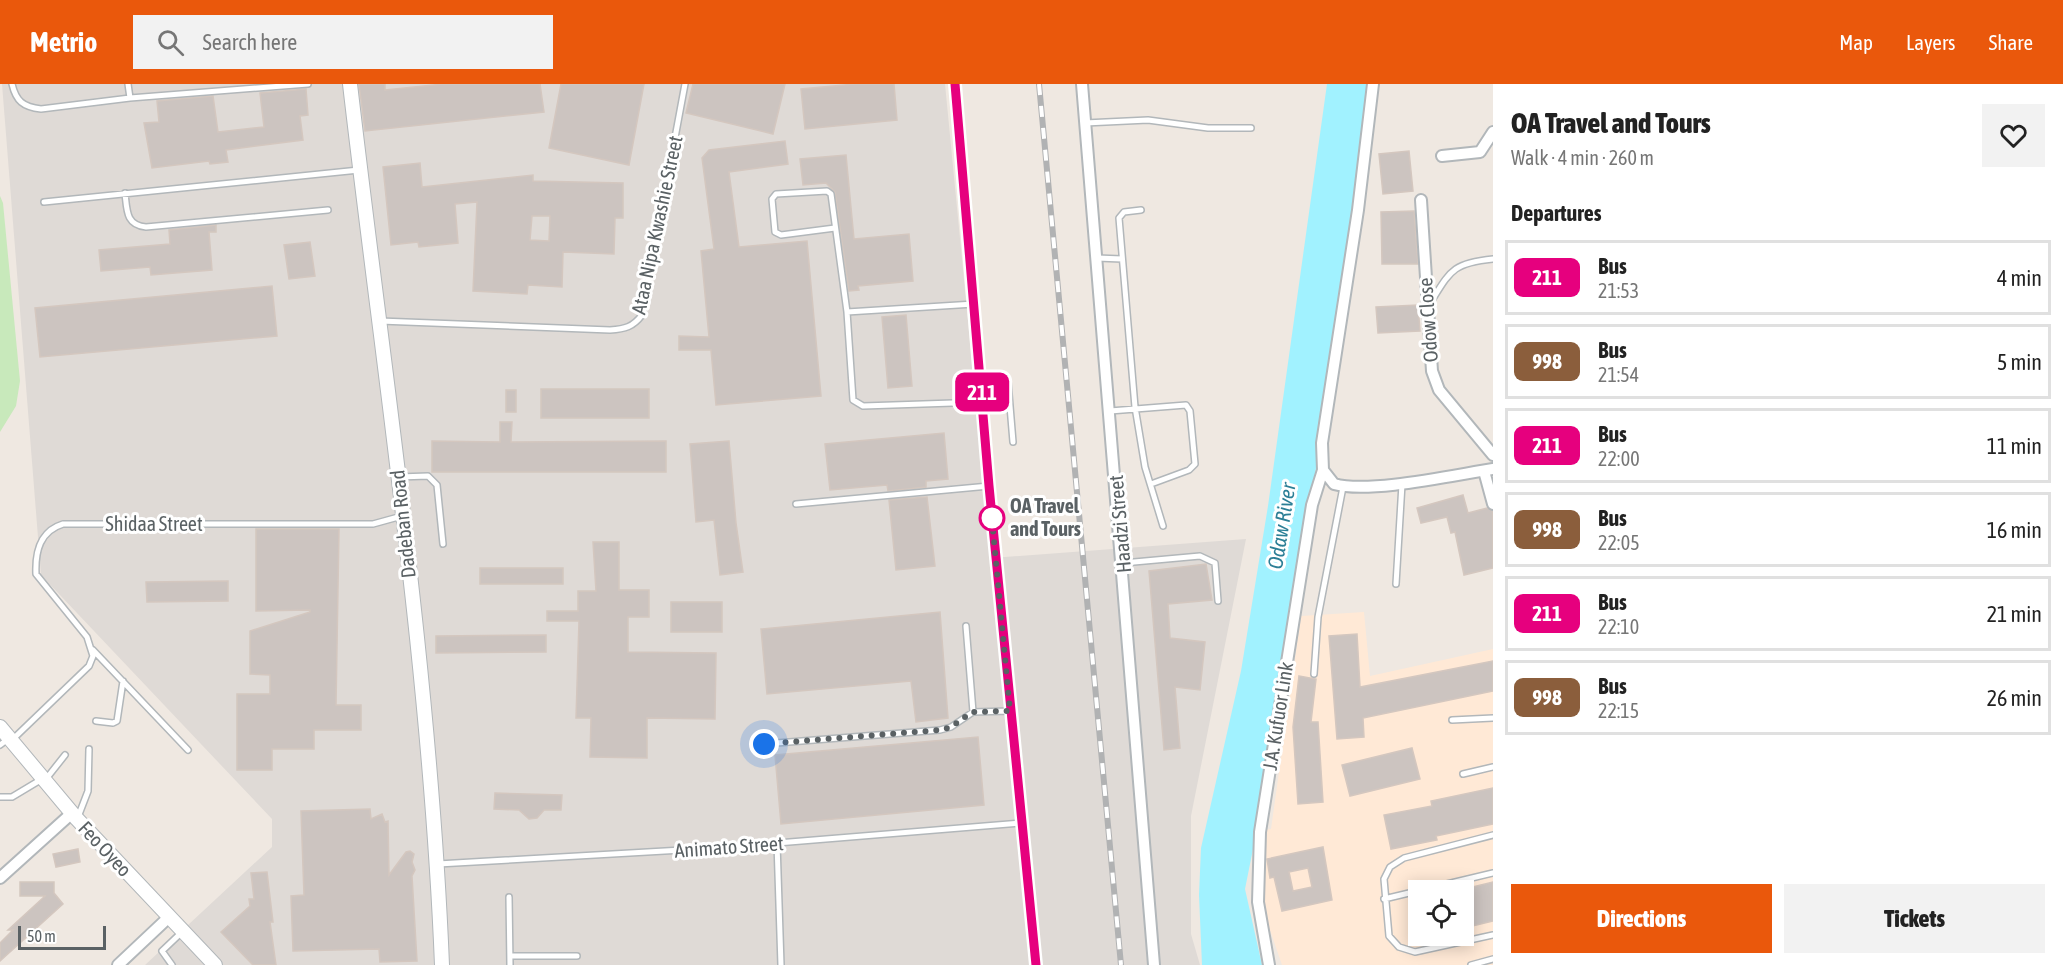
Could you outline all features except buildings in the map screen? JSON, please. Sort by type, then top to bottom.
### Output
[{"type":"street","name":"Dadeban Road","points":[[350,84],[402,516],[438,864],[442,965]]},
{"type":"street","name":"Haadzi Street","points":[[1082,84],[1123,563],[1154,965]]},
{"type":"street","name":"J.A. Kufuor Link","points":[[1269,965],[1258,902],[1262,813],[1312,505],[1323,471],[1322,442],[1358,210],[1372,84]]},
{"type":"street","points":[[1442,156],[1480,152],[1493,132]]},
{"type":"street","name":"Odow Close","points":[[1421,200],[1429,357],[1439,390],[1493,455]]},
{"type":"street","points":[[1323,471],[1334,484],[1343,487],[1402,483],[1489,470],[1493,504]]},
{"type":"street","name":"Feo Oyeo","points":[[5,738],[215,965]]},
{"type":"street","points":[[0,878],[75,816]]},
{"type":"street","points":[[118,965],[169,917]]},
{"type":"lane","points":[[12,84],[15,96],[29,108],[58,108],[130,98],[308,84]]},
{"type":"lane","points":[[128,84],[130,98]]},
{"type":"lane","points":[[208,84],[210,92]]},
{"type":"lane","name":"Ataa Nipa Kwashie Street","points":[[378,321],[610,330],[635,325],[642,315],[685,84]]},
{"type":"lane","points":[[955,84],[989,486],[1020,823],[1036,965]]},
{"type":"lane","points":[[1085,123],[1148,120],[1208,128],[1251,128]]},
{"type":"lane","points":[[44,201],[360,170]]},
{"type":"lane","points":[[835,228],[781,235],[775,232],[772,199],[776,194],[827,191],[831,194],[847,312],[853,400],[856,404],[983,402]]},
{"type":"lane","points":[[125,194],[127,217],[136,226],[328,210]]},
{"type":"lane","points":[[1141,210],[1124,212],[1119,218],[1135,408],[1145,467],[1163,526]]},
{"type":"lane","points":[[1097,258],[1122,259]]},
{"type":"lane","points":[[1427,309],[1451,270],[1474,261],[1493,259]]},
{"type":"lane","points":[[847,312],[974,304]]},
{"type":"lane","points":[[981,379],[1002,377],[1008,382],[1013,442]]},
{"type":"lane","points":[[1110,411],[1175,404],[1186,405],[1190,411],[1195,464],[1189,470],[1151,484]]},
{"type":"lane","points":[[397,477],[428,476],[437,484],[442,544]]},
{"type":"lane","points":[[1396,584],[1402,483]]},
{"type":"lane","points":[[796,504],[989,486]]},
{"type":"lane","points":[[1314,674],[1318,617],[1343,487]]},
{"type":"lane","name":"Shidaa Street","points":[[188,750],[93,650],[87,637],[36,574],[39,542],[54,527],[63,524],[373,524],[402,516]]},
{"type":"lane","points":[[1123,563],[1200,556],[1211,559],[1215,563],[1218,601]]},
{"type":"lane","points":[[966,626],[972,712]]},
{"type":"lane","points":[[5,738],[89,666],[93,650]]},
{"type":"lane","points":[[96,721],[114,723],[117,721],[123,681]]},
{"type":"lane","points":[[764,744],[940,730],[951,727],[972,712],[1010,711]]},
{"type":"lane","points":[[1452,720],[1493,718]]},
{"type":"lane","points":[[75,816],[88,791],[89,749]]},
{"type":"lane","points":[[0,797],[12,797],[44,779],[65,756]]},
{"type":"lane","points":[[1463,774],[1493,767]]},
{"type":"lane","name":"Animato Street","points":[[438,864],[777,843],[1020,823]]},
{"type":"lane","points":[[1492,937],[1415,952],[1399,947],[1389,936],[1384,879],[1390,867],[1404,858],[1493,835]]},
{"type":"lane","points":[[777,843],[781,965]]},
{"type":"lane","points":[[1384,899],[1493,873]]},
{"type":"lane","points":[[509,897],[510,965]]},
{"type":"lane","points":[[172,965],[162,951],[183,931]]},
{"type":"lane","points":[[510,956],[577,956]]},
{"type":"lane","points":[[1471,965],[1493,959]]},
{"type":"shaded area","points":[[2,84],[945,84],[991,558],[1246,539],[1191,816],[1191,934],[1200,965],[145,965],[272,847],[272,819],[41,575]]},
{"type":"shaded area","points":[[1364,612],[1370,676],[1493,649],[1493,965],[1282,965],[1260,901],[1263,830],[1271,829],[1301,616]]},
{"type":"green space","points":[[0,196],[3,203],[20,381],[16,406],[0,432]]},
{"type":"water","name":"Odaw River","points":[[1327,84],[1367,84],[1361,171],[1336,317],[1316,468],[1258,824],[1245,889],[1262,965],[1202,965],[1199,895],[1201,848],[1241,671],[1268,506]]},
{"type":"railway","points":[[1039,84],[1121,965]]},
{"type":"bus line","name":"211","points":[[955,84],[989,486],[1020,823],[1036,965]]},
{"type":"place","name":"OA Travel and Tours","points":[[992,518]]},
{"type":"route","points":[[764,744],[940,730],[951,727],[972,712],[1010,711],[991,509],[992,518]]}]
